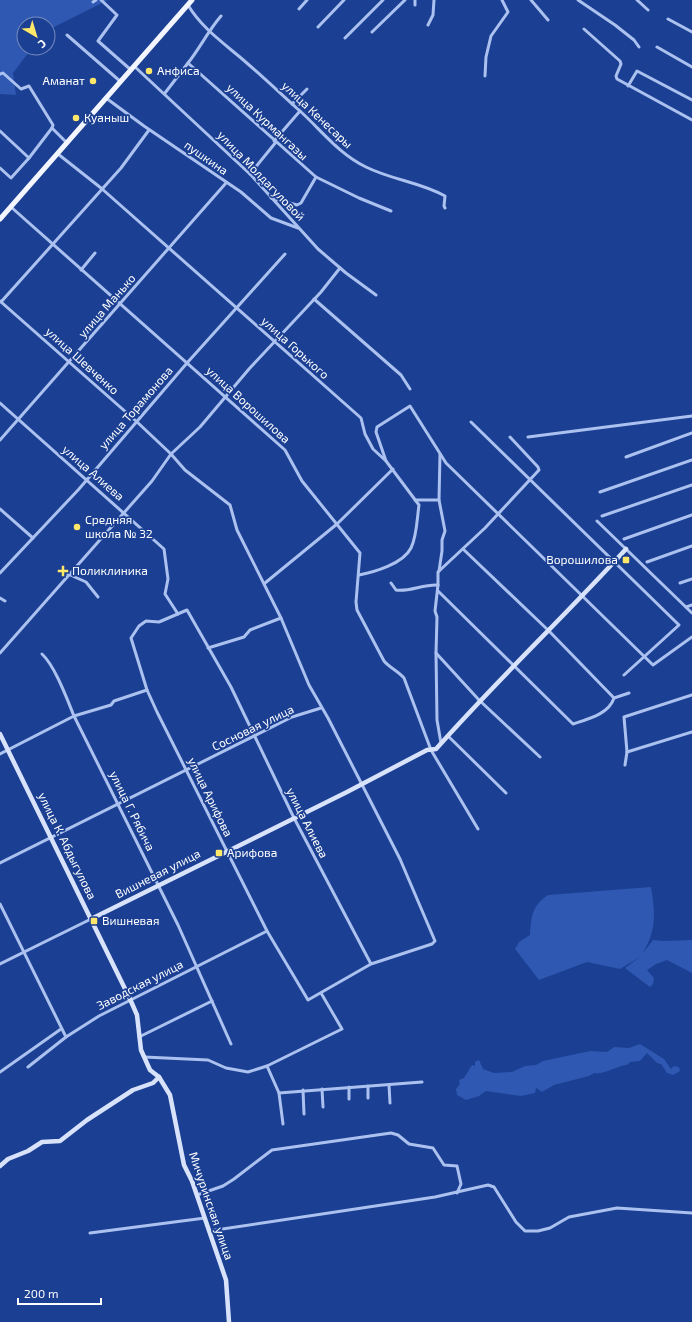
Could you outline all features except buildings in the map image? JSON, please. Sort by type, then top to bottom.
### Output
[{"type":"main road","points":[[0,219],[192,0]]},
{"type":"street","name":"улица Молдагуловой","points":[[101,0],[117,15],[98,41],[165,93],[250,174],[318,249],[340,268],[376,295]]},
{"type":"street","points":[[299,9],[307,0]]},
{"type":"street","points":[[318,27],[344,0]]},
{"type":"street","points":[[345,38],[384,0]]},
{"type":"street","points":[[372,32],[405,0]]},
{"type":"street","points":[[415,0],[415,5]]},
{"type":"street","points":[[428,25],[433,16],[434,0]]},
{"type":"street","points":[[485,76],[489,41],[508,12],[502,0]]},
{"type":"street","points":[[532,0],[548,20]]},
{"type":"street","points":[[578,0],[615,25],[634,40],[639,47]]},
{"type":"street","points":[[637,0],[648,10]]},
{"type":"street","name":"улица Кенесары","points":[[188,5],[196,18],[300,111],[346,156],[366,167],[389,176],[423,184],[434,189],[445,196],[444,206],[446,208]]},
{"type":"street","points":[[165,93],[204,42],[209,30],[221,16]]},
{"type":"street","points":[[668,19],[692,32]]},
{"type":"street","points":[[584,29],[620,61],[621,64],[616,76],[617,79],[692,120]]},
{"type":"street","points":[[67,35],[121,82]]},
{"type":"street","points":[[657,47],[692,67]]},
{"type":"street","name":"улица Курмангазы","points":[[188,63],[316,177],[391,211]]},
{"type":"street","points":[[628,86],[637,70],[692,100]]},
{"type":"street","points":[[0,74],[3,73],[20,89],[29,86],[53,125],[52,128],[67,143]]},
{"type":"street","points":[[292,104],[307,89]]},
{"type":"street","name":"пушкина","points":[[106,98],[149,130],[253,201],[271,218],[299,228]]},
{"type":"street","points":[[250,174],[300,111]]},
{"type":"street","points":[[0,168],[10,178],[29,158],[52,128]]},
{"type":"street","points":[[0,302],[101,188],[121,168],[149,130]]},
{"type":"street","points":[[0,131],[29,158]]},
{"type":"street","name":"улица Горького","points":[[58,154],[101,188],[361,418],[369,443],[393,469],[419,505],[414,541],[411,550],[405,556],[389,566],[359,575]]},
{"type":"street","points":[[271,198],[297,204],[301,203],[316,177]]},
{"type":"street","name":"улица Манько","points":[[0,440],[226,183]]},
{"type":"street","name":"улица Ворошилова","points":[[11,207],[52,245],[285,450],[302,481],[360,553],[356,602],[357,610],[384,661],[389,668],[404,678],[431,750],[478,829]]},
{"type":"street","points":[[81,270],[95,253]]},
{"type":"street","name":"улица Торамонова","points":[[0,573],[86,480],[236,307],[265,278],[285,254]]},
{"type":"street","points":[[0,653],[68,574],[152,481],[171,454],[186,442],[226,398],[249,369],[314,299],[340,268]]},
{"type":"street","points":[[314,299],[400,375],[410,389]]},
{"type":"street","name":"улица Шевченко","points":[[0,302],[70,361],[171,454],[185,470],[230,505],[243,541],[281,618],[309,685],[328,718],[400,859],[435,941],[432,944],[371,964]]},
{"type":"street","name":"улица Алиева","points":[[0,403],[164,549],[168,579],[165,594],[178,614],[187,610],[232,687],[254,737],[294,818],[371,964]]},
{"type":"street","points":[[386,461],[376,432],[377,427],[407,406],[410,406],[446,463],[653,665],[692,637]]},
{"type":"street","points":[[528,437],[692,416]]},
{"type":"street","points":[[471,422],[679,624],[646,657],[624,675]]},
{"type":"street","points":[[626,457],[692,434]]},
{"type":"street","points":[[438,572],[463,549],[539,470],[538,467],[510,437]]},
{"type":"street","points":[[440,454],[438,500],[445,531],[442,540],[435,611],[437,617],[437,720],[441,743]]},
{"type":"street","points":[[600,492],[692,460]]},
{"type":"street","points":[[264,583],[337,524],[393,469]]},
{"type":"street","points":[[602,516],[692,485]]},
{"type":"street","points":[[415,500],[438,500]]},
{"type":"street","points":[[0,509],[33,538]]},
{"type":"street","points":[[624,539],[692,515]]},
{"type":"street","points":[[597,520],[692,612]]},
{"type":"street","points":[[647,562],[692,546]]},
{"type":"street","points":[[463,549],[549,631],[614,698]]},
{"type":"street","points":[[441,743],[447,734],[479,700],[549,631],[626,549]]},
{"type":"street","points":[[68,574],[86,582],[98,597]]},
{"type":"street","points":[[680,583],[692,579]]},
{"type":"street","points":[[390,583],[396,590],[405,592],[416,587],[438,585]]},
{"type":"street","points":[[438,590],[573,724],[604,711],[613,703],[614,698]]},
{"type":"street","points":[[0,598],[5,601]]},
{"type":"street","points":[[686,607],[692,605]]},
{"type":"street","name":"улица Арифова","points":[[178,614],[159,622],[146,621],[139,626],[131,638],[147,690],[266,931],[308,1000],[321,993]]},
{"type":"street","points":[[208,648],[244,637],[250,630],[281,618]]},
{"type":"street","points":[[436,653],[479,700],[540,758]]},
{"type":"street","name":"улица Г. Рябича","points":[[42,654],[50,663],[64,690],[74,716],[119,804],[197,966],[231,1044]]},
{"type":"street","points":[[0,754],[74,716],[95,711],[111,705],[114,701],[147,690]]},
{"type":"street","points":[[614,698],[629,693]]},
{"type":"street","points":[[625,765],[627,752],[624,717],[692,695]]},
{"type":"street","name":"Сосновая улица","points":[[0,863],[292,717],[321,708]]},
{"type":"street","points":[[627,752],[692,732]]},
{"type":"street","name":"улица К. Абдыгулова","points":[[0,734],[130,999],[137,1015],[139,1037],[144,1057],[150,1070],[159,1076]]},
{"type":"street","points":[[447,734],[506,793]]},
{"type":"street","name":"Вишневая улица","points":[[0,964],[361,785],[427,750],[436,749],[441,743]]},
{"type":"street","points":[[0,904],[66,1037]]},
{"type":"street","name":"Заводская улица","points":[[28,1067],[66,1037],[130,999],[266,931]]},
{"type":"street","points":[[144,1057],[208,1060],[226,1068],[248,1072],[267,1066],[342,1029],[321,993],[354,972],[371,964]]},
{"type":"street","points":[[139,1037],[212,1001]]},
{"type":"street","points":[[0,1072],[61,1029]]},
{"type":"street","points":[[267,1066],[279,1093],[283,1124]]},
{"type":"street","points":[[0,1166],[8,1159],[28,1151],[42,1142],[60,1141],[87,1120],[133,1090],[153,1083],[159,1076]]},
{"type":"street","name":"Мичуринская улица","points":[[159,1076],[170,1095],[184,1165],[205,1218],[226,1280],[229,1322]]},
{"type":"street","points":[[279,1093],[422,1082]]},
{"type":"street","points":[[389,1085],[390,1103]]},
{"type":"street","points":[[368,1086],[368,1098]]},
{"type":"street","points":[[349,1087],[350,1099]]},
{"type":"street","points":[[322,1089],[323,1107]]},
{"type":"street","points":[[303,1090],[304,1114]]},
{"type":"street","points":[[196,1195],[223,1186],[272,1150],[391,1133],[398,1135],[409,1144],[433,1148],[444,1165],[457,1166],[461,1184],[457,1193]]},
{"type":"street","points":[[209,1231],[457,1193],[488,1185],[494,1187],[516,1222],[525,1231],[538,1231],[550,1228],[569,1217],[617,1208],[692,1213]]},
{"type":"street","points":[[90,1233],[205,1218]]},
{"type":"shaded area","points":[[0,0],[108,0],[56,26],[56,16],[16,16],[16,56],[26,56],[13,73],[16,95],[0,94]]},
{"type":"shaded area","points":[[651,887],[654,921],[651,936],[643,953],[653,940],[692,940],[692,973],[667,960],[656,964],[647,970],[654,978],[653,984],[650,987],[625,968],[640,957],[620,969],[587,962],[539,980],[515,949],[519,942],[530,935],[533,912],[539,903],[548,895]]},
{"type":"shaded area","points":[[640,1044],[664,1059],[671,1069],[674,1066],[679,1067],[680,1071],[673,1075],[667,1073],[661,1064],[657,1063],[647,1053],[640,1061],[630,1062],[627,1065],[606,1072],[594,1073],[589,1076],[554,1085],[542,1092],[536,1088],[535,1093],[521,1096],[486,1091],[479,1096],[466,1100],[457,1095],[456,1089],[460,1084],[459,1080],[464,1078],[472,1065],[475,1066],[475,1062],[479,1060],[483,1069],[494,1073],[512,1072],[525,1066],[536,1065],[543,1061],[590,1051],[607,1052],[614,1047],[629,1048]]},
{"type":"place","name":"Анфиса","points":[[149,71]]},
{"type":"place","name":"Аманат","points":[[93,81]]},
{"type":"place","name":"Куаныш","points":[[76,118]]},
{"type":"place","name":"Средняя школа № 32","points":[[77,527]]},
{"type":"place","name":"Ворошилова","points":[[626,560]]},
{"type":"place","name":"Поликлиника","points":[[63,571]]},
{"type":"place","name":"Арифова","points":[[219,853]]},
{"type":"place","name":"Вишневая","points":[[94,921]]}]
